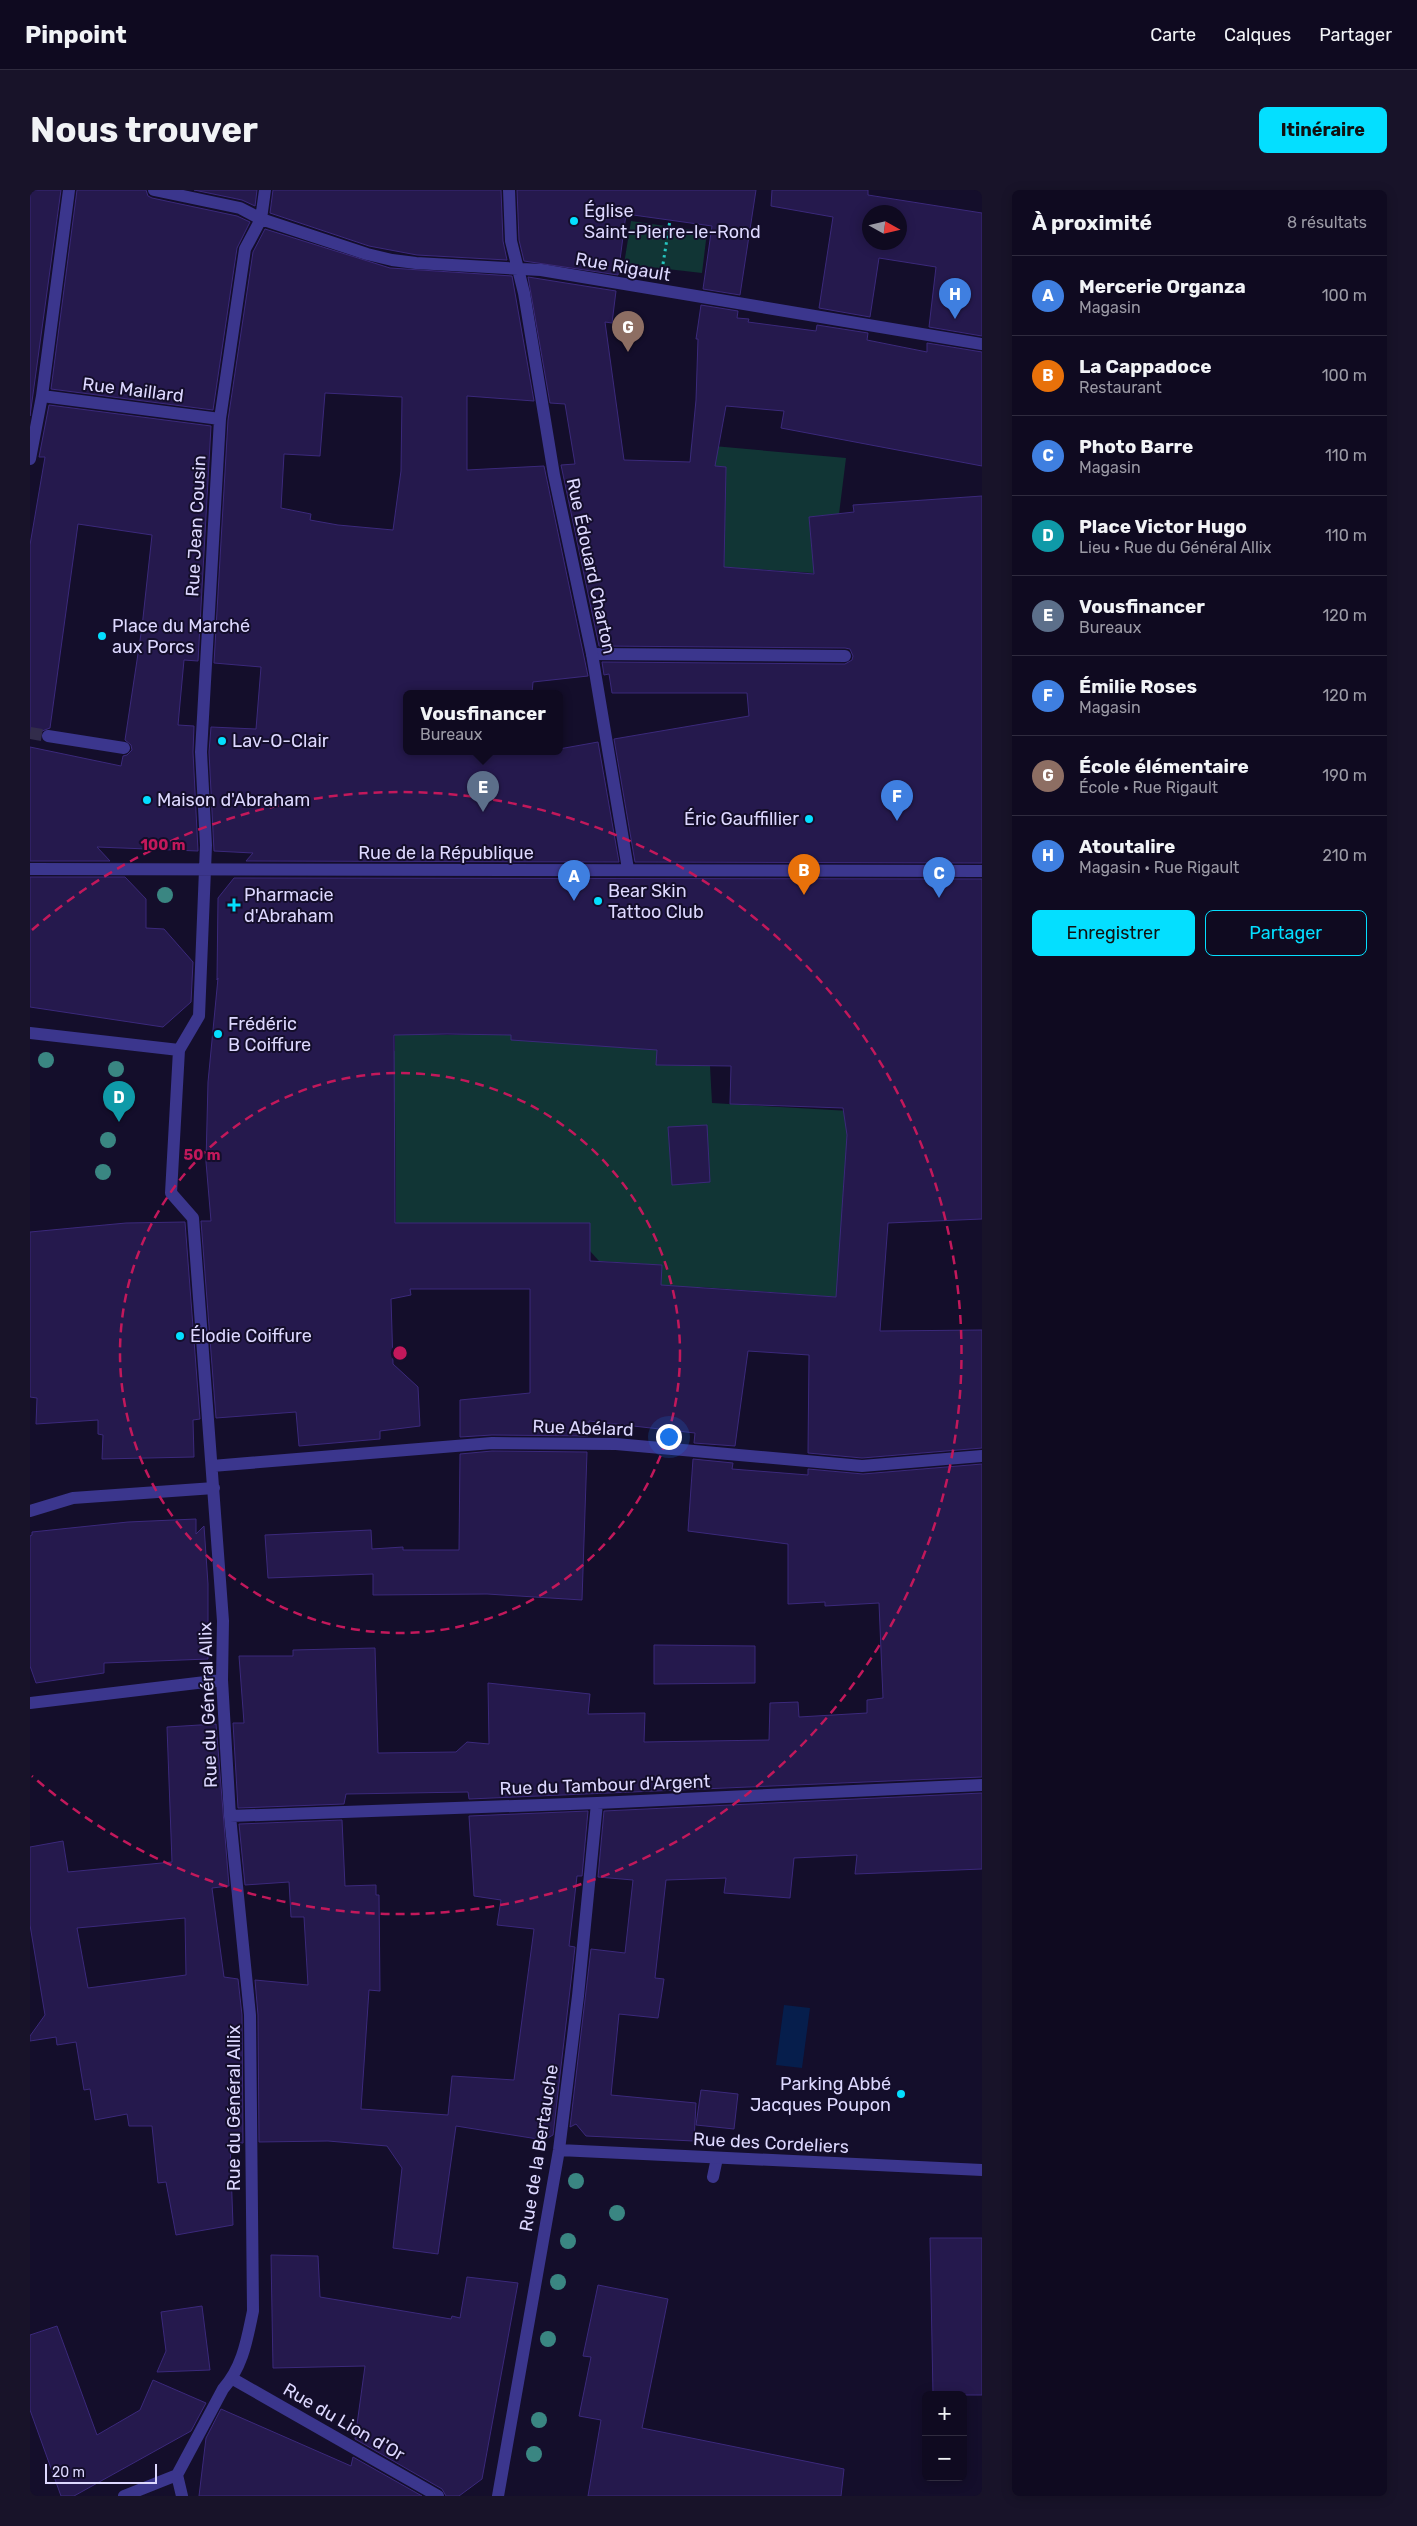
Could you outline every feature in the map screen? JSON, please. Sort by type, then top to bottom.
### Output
[{"type":"street","points":[[30,459],[42,396],[69,190]]},
{"type":"street","name":"Rue Rigault","points":[[154,190],[240,208],[261,219],[367,254],[392,260],[416,264],[541,270],[982,344]]},
{"type":"street","name":"Rue Jean Cousin","points":[[206,871],[200,752],[220,419],[245,249],[261,219],[265,190]]},
{"type":"street","name":"Rue Édouard Charton","points":[[509,190],[511,242],[524,293],[554,475],[592,654],[628,870]]},
{"type":"street","name":"Rue Maillard","points":[[42,396],[220,419]]},
{"type":"street","points":[[592,654],[845,656]]},
{"type":"street","points":[[48,736],[124,748]]},
{"type":"street","name":"Rue de la République","points":[[30,869],[206,871],[982,871]]},
{"type":"street","name":"Rue du Général Allix","points":[[177,2475],[223,2389],[232,2379],[242,2357],[253,2311],[250,2015],[230,1816],[222,1680],[223,1621],[214,1488],[193,1218],[171,1193],[179,1050],[199,1016],[206,871]]},
{"type":"street","points":[[30,1033],[179,1050]]},
{"type":"street","name":"Rue Abélard","points":[[212,1466],[492,1443],[616,1444],[862,1466],[982,1456]]},
{"type":"street","points":[[30,1511],[73,1498],[214,1488]]},
{"type":"street","points":[[30,1703],[222,1680]]},
{"type":"street","name":"Rue du Tambour d'Argent","points":[[230,1816],[597,1803],[982,1785]]},
{"type":"street","name":"Rue de la Bertauche","points":[[498,2496],[559,2150],[578,1996],[597,1803]]},
{"type":"street","name":"Rue des Cordeliers","points":[[559,2150],[982,2170]]},
{"type":"street","points":[[714,2177],[718,2158]]},
{"type":"street","name":"Rue du Lion d'Or","points":[[232,2379],[438,2496]]},
{"type":"street","points":[[124,2496],[177,2475],[182,2496]]},
{"type":"path","points":[[662,272],[670,220]]},
{"type":"green space","points":[[631,221],[707,232],[702,273],[624,264]]},
{"type":"green space","points":[[691,444],[846,458],[839,514],[809,517],[814,573],[724,567],[726,468],[690,462]]},
{"type":"green space","points":[[395,1035],[511,1035],[587,1045],[657,1050],[657,1065],[710,1066],[712,1103],[850,1111],[837,1297],[700,1287],[699,1321],[661,1285],[662,1265],[599,1261],[590,1251],[590,1223],[396,1224],[395,1102],[367,1098],[376,1050],[395,1051]]},
{"type":"water","points":[[784,2005],[810,2008],[802,2068],[776,2065]]},
{"type":"building","points":[[30,190],[61,190],[30,416]]},
{"type":"building","points":[[77,190],[146,190],[148,196],[152,198],[237,216],[250,222],[237,248],[213,410],[51,389]]},
{"type":"building","points":[[194,190],[257,190],[255,206],[242,200]]},
{"type":"building","points":[[273,190],[501,190],[503,241],[507,260],[417,255],[369,246],[270,213]]},
{"type":"building","points":[[517,190],[756,190],[740,295],[703,289],[712,226],[626,214],[618,275],[524,261],[519,240]]},
{"type":"building","points":[[772,190],[868,190],[868,195],[982,213],[982,336],[929,327],[936,267],[879,258],[870,317],[819,308],[833,217],[771,206]]},
{"type":"building","points":[[265,229],[390,268],[512,276],[534,401],[467,396],[467,470],[544,466],[588,676],[533,682],[532,690],[403,690],[403,755],[563,755],[563,748],[598,742],[619,862],[246,861],[253,853],[214,851],[209,752],[211,727],[256,729],[261,667],[214,663],[228,420],[253,252]],"holes":[[[325,393],[402,397],[401,471],[393,530],[338,525],[310,520],[311,514],[281,508],[284,454],[320,456]]]},
{"type":"building","points":[[528,277],[616,291],[612,323],[605,322],[624,460],[690,462],[696,400],[698,339],[696,339],[701,305],[738,311],[737,318],[749,319],[748,322],[816,331],[817,325],[868,333],[867,340],[927,352],[927,343],[982,352],[982,466],[781,428],[784,411],[726,406],[715,466],[726,467],[724,567],[814,574],[809,517],[854,512],[853,505],[982,496],[982,863],[635,862],[614,739],[749,716],[747,693],[612,693],[609,674],[604,675],[602,662],[845,664],[852,660],[853,656],[850,649],[845,648],[599,646],[561,465],[575,464],[565,404],[550,403]]},
{"type":"building","points":[[49,405],[211,426],[198,661],[184,660],[178,725],[194,726],[193,752],[198,851],[97,847],[110,861],[30,861],[30,747],[121,766],[123,756],[132,750],[131,745],[125,740],[142,627],[152,535],[78,524],[50,728],[42,731],[40,736],[30,735],[30,545],[45,457],[39,457]]},
{"type":"building","points":[[30,877],[125,877],[146,899],[146,928],[164,929],[193,962],[191,1002],[163,1027],[30,1007]]},
{"type":"building","points":[[234,878],[982,879],[982,1219],[888,1223],[880,1331],[982,1330],[982,1448],[862,1458],[808,1453],[809,1355],[748,1351],[735,1446],[694,1443],[695,1433],[589,1421],[588,1436],[492,1435],[460,1437],[460,1400],[530,1393],[530,1289],[410,1289],[411,1295],[391,1299],[393,1364],[418,1387],[420,1426],[380,1431],[380,1439],[299,1446],[296,1412],[216,1418],[201,1221],[211,1221],[206,1162],[208,1082],[218,978],[217,980],[218,898]],"holes":[[[394,1035],[511,1035],[511,1040],[657,1050],[656,1065],[731,1066],[730,1104],[843,1108],[847,1135],[836,1297],[661,1285],[662,1265],[590,1261],[590,1223],[395,1223]]]},
{"type":"building","points":[[707,1125],[710,1182],[672,1185],[668,1127]]},
{"type":"building","points":[[185,1222],[200,1419],[193,1420],[194,1457],[102,1459],[103,1435],[98,1434],[98,1420],[36,1424],[37,1398],[30,1397],[30,1232],[126,1223]]},
{"type":"building","points":[[492,1451],[587,1452],[582,1600],[487,1594],[373,1595],[373,1574],[268,1578],[265,1535],[371,1530],[372,1549],[403,1547],[403,1550],[459,1550],[460,1454]]},
{"type":"building","points":[[693,1459],[733,1463],[732,1469],[808,1475],[808,1469],[863,1474],[982,1464],[982,1777],[469,1799],[468,1792],[346,1794],[344,1804],[238,1808],[233,1723],[244,1723],[239,1656],[293,1656],[293,1650],[375,1648],[378,1753],[456,1752],[467,1742],[489,1744],[488,1683],[590,1694],[588,1714],[645,1713],[644,1742],[769,1740],[770,1703],[798,1702],[799,1717],[867,1713],[867,1700],[883,1698],[879,1603],[825,1606],[825,1602],[788,1604],[788,1544],[688,1531]]},
{"type":"building","points":[[196,1519],[196,1534],[204,1526],[208,1584],[208,1659],[104,1663],[104,1673],[36,1683],[30,1666],[30,1536],[32,1532],[128,1522]]},
{"type":"building","points":[[654,1645],[755,1646],[755,1683],[654,1684]]},
{"type":"building","points":[[216,1724],[229,1886],[212,1888],[224,1977],[238,1979],[242,2015],[243,2143],[230,2143],[233,2225],[176,2235],[166,2182],[158,2183],[152,2126],[129,2126],[127,2114],[95,2120],[90,2089],[84,2090],[76,2042],[57,2045],[56,2037],[30,2041],[30,2036],[45,2015],[30,1925],[30,1847],[63,1841],[68,1872],[172,1862],[167,1727]],"holes":[[[185,1918],[186,1975],[88,1988],[77,1928]]]},
{"type":"building","points":[[982,1793],[982,1869],[855,1874],[857,1855],[794,1858],[790,1898],[724,1893],[726,1878],[666,1880],[655,1978],[664,1979],[658,2018],[619,2014],[611,2095],[696,2103],[694,2141],[586,2136],[576,2124],[570,2127],[591,1949],[625,1953],[633,1880],[598,1877],[604,1811]]},
{"type":"building","points":[[588,1811],[582,1876],[577,1876],[569,1946],[575,1947],[553,2135],[544,2140],[456,2126],[438,2254],[393,2248],[402,2168],[387,2146],[328,2141],[259,2142],[258,2015],[255,1980],[308,1985],[304,1917],[291,1917],[289,1882],[245,1885],[239,1824],[342,1820],[345,1886],[376,1885],[376,1895],[379,1895],[380,1991],[369,1990],[361,2109],[448,2115],[452,2076],[514,2080],[534,1929],[497,1925],[501,1900],[474,1896],[469,1816]]},
{"type":"building","points":[[701,2090],[738,2094],[734,2129],[696,2125]]},
{"type":"building","points":[[930,2238],[982,2238],[982,2395],[967,2395],[967,2391],[933,2391]]},
{"type":"building","points":[[271,2255],[318,2256],[320,2297],[451,2319],[452,2316],[460,2318],[467,2277],[518,2283],[482,2479],[459,2496],[446,2496],[442,2489],[355,2439],[365,2366],[273,2368]]},
{"type":"building","points":[[598,2285],[668,2299],[642,2428],[844,2469],[841,2496],[588,2496],[601,2420],[579,2416],[591,2357],[583,2356]]},
{"type":"building","points":[[202,2306],[210,2370],[157,2372],[166,2351],[161,2312]]},
{"type":"building","points":[[57,2326],[97,2435],[140,2410],[153,2380],[206,2403],[191,2431],[74,2496],[61,2496],[30,2410],[30,2335]]},
{"type":"building","points":[[221,2409],[351,2466],[353,2457],[422,2496],[199,2496],[206,2438]]},
{"type":"tunnel","points":[[30,733],[48,736]]},
{"type":"place","name":"Église Saint-Pierre-le-Rond","points":[[574,221]]},
{"type":"place","name":"Atoutalire","points":[[955,319]]},
{"type":"place","name":"École élémentaire","points":[[628,352]]},
{"type":"place","name":"Place du Marché aux Porcs","points":[[102,636]]},
{"type":"place","name":"Lav-O-Clair","points":[[222,741]]},
{"type":"place","name":"Maison d'Abraham","points":[[147,800]]},
{"type":"place","name":"Vousfinancer","points":[[483,812]]},
{"type":"place","name":"Éric Gauffillier","points":[[809,819]]},
{"type":"place","name":"Émilie Roses","points":[[897,821]]},
{"type":"place","name":"La Cappadoce","points":[[804,895]]},
{"type":"place","name":"Photo Barre","points":[[939,898]]},
{"type":"place","name":"Mercerie Organza","points":[[574,901]]},
{"type":"place","name":"Bear Skin Tattoo Club","points":[[598,901]]},
{"type":"place","name":"Pharmacie d'Abraham","points":[[234,905]]},
{"type":"place","name":"Frédéric B Coiffure","points":[[218,1034]]},
{"type":"place","name":"Place Victor Hugo","points":[[119,1122]]},
{"type":"place","name":"Élodie Coiffure","points":[[180,1336]]},
{"type":"place","name":"Parking Abbé Jacques Poupon","points":[[901,2094]]}]
